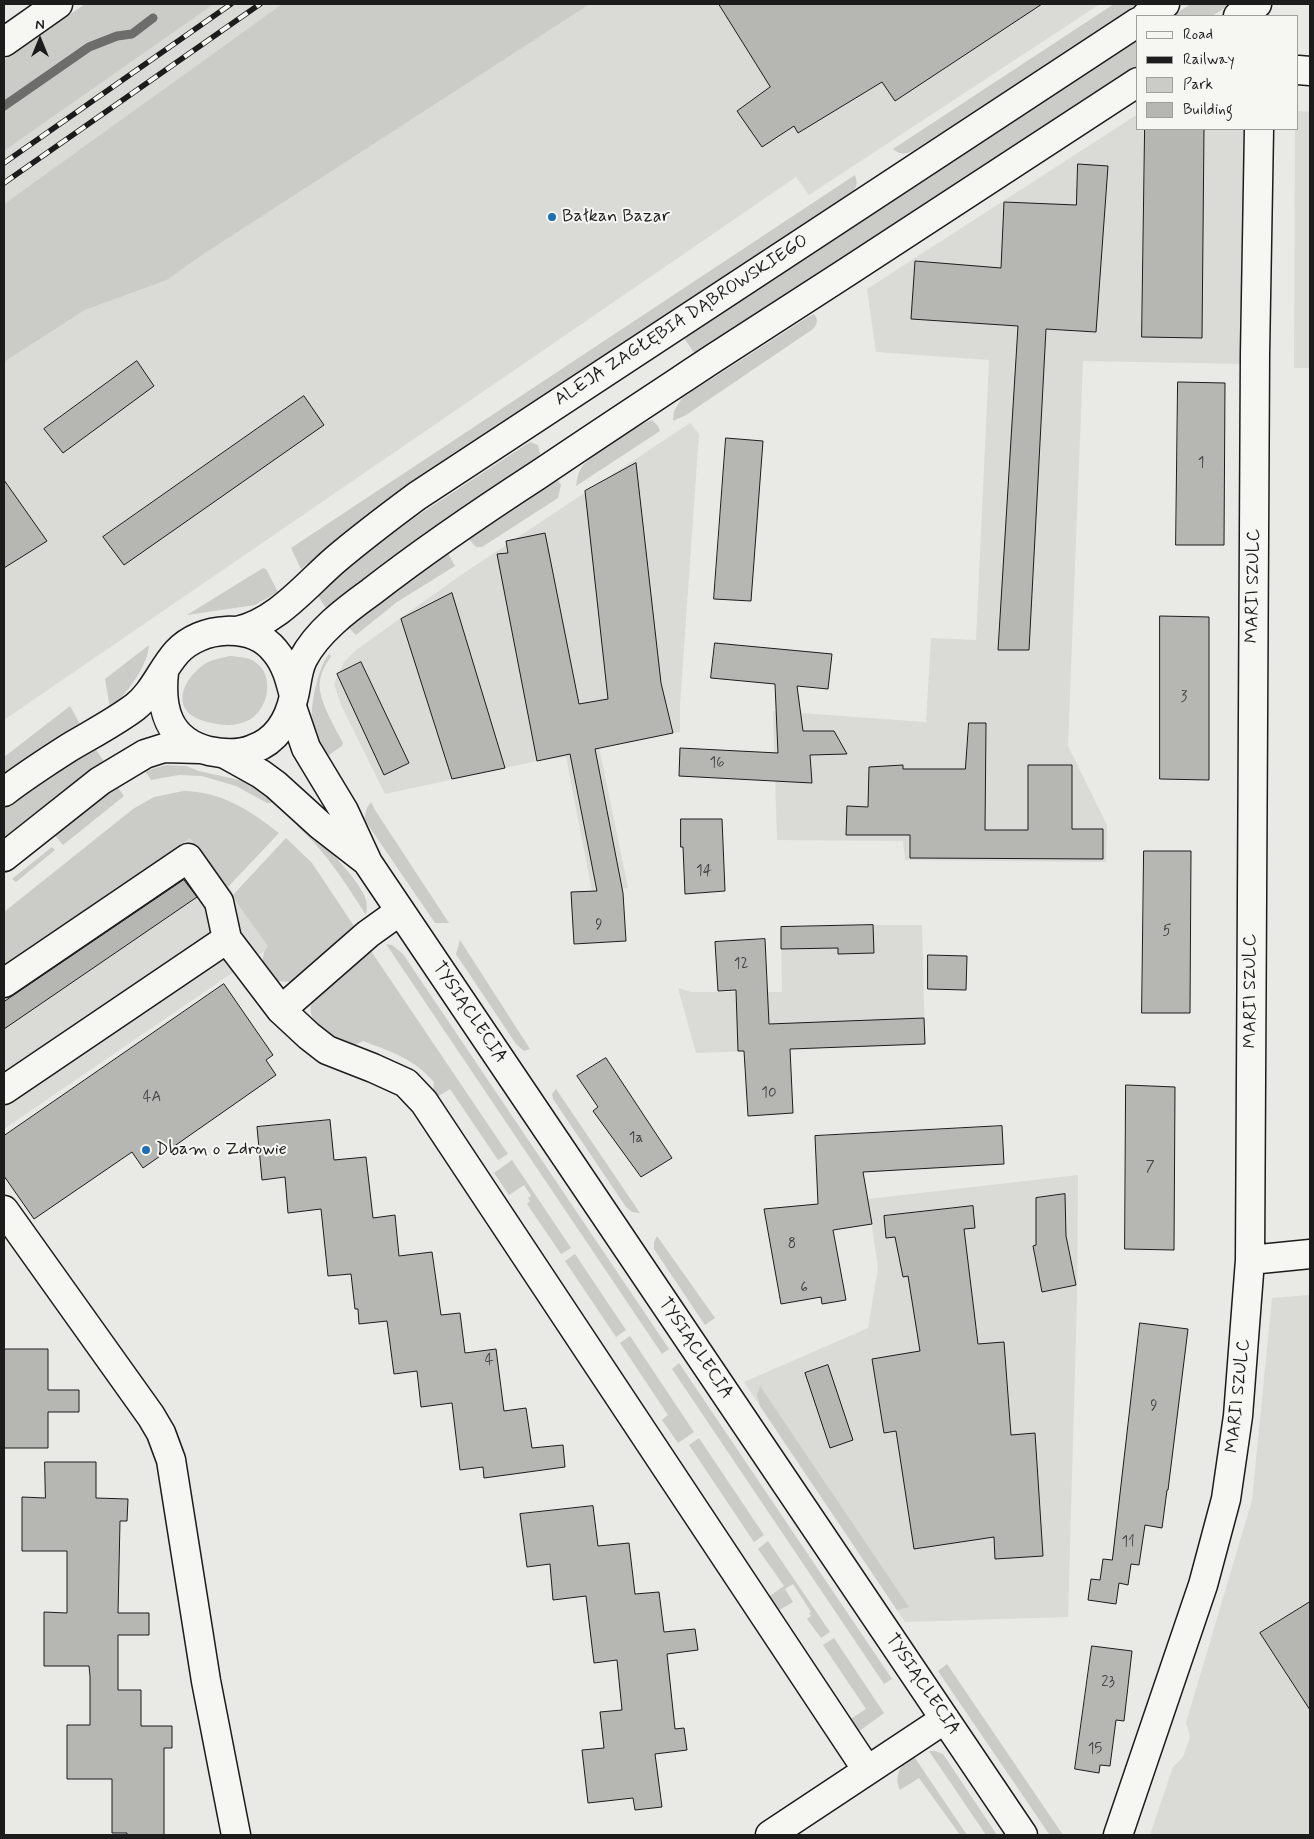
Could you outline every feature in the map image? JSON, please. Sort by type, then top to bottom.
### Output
[{"type":"street","points":[[4,42],[58,4]]},
{"type":"street","points":[[1148,15],[1165,4]]},
{"type":"street","points":[[1240,15],[1257,4]]},
{"type":"street","name":"ALEJA ZAGŁĘBIA DĄBROWSKIEGO","points":[[237,630],[259,624],[278,610],[336,560],[418,496],[1136,23]]},
{"type":"street","points":[[4,857],[100,781],[145,754],[164,748],[242,753],[267,742],[285,723],[293,701],[298,672],[303,660],[325,631],[367,594],[414,559],[652,399],[1136,83]]},
{"type":"street","name":"MARII SZULC","points":[[1118,1835],[1195,1610],[1216,1540],[1226,1499],[1238,1416],[1250,1260],[1254,402],[1259,130]]},
{"type":"street","points":[[4,792],[61,753],[134,708],[151,692],[176,653],[193,640],[218,632],[237,630],[259,637],[275,650],[286,667],[293,701]]},
{"type":"street","points":[[164,672],[162,696],[167,718],[179,736],[188,743],[213,751]]},
{"type":"street","name":"TYSIĄCLECIA","points":[[293,701],[306,748],[344,811],[368,863],[1023,1835]]},
{"type":"street","name":"TYSIĄCLECIA","points":[[213,751],[261,774],[368,863]]},
{"type":"street","points":[[4,983],[188,858],[219,902],[227,939],[281,1010],[327,1050],[406,1083],[424,1102],[867,1770]]},
{"type":"street","points":[[281,1010],[368,934],[400,910]]},
{"type":"street","points":[[4,1090],[227,939]]},
{"type":"street","points":[[4,1210],[151,1416],[166,1446],[171,1460],[206,1681],[236,1835]]},
{"type":"street","points":[[1250,1260],[1310,1254]]},
{"type":"street","points":[[770,1835],[945,1719]]},
{"type":"shaded area","points":[[214,4],[282,4],[4,204],[4,151]]},
{"type":"shaded area","points":[[590,4],[1100,4],[809,195],[796,177],[4,720],[4,362],[85,310],[167,280],[199,257]]},
{"type":"shaded area","points":[[1299,111],[1310,112],[1310,368],[1294,368],[1295,130],[1299,130]]},
{"type":"shaded area","points":[[1136,115],[1136,130],[1244,130],[1241,364],[1083,361],[1068,746],[1107,825],[1106,862],[905,860],[903,841],[777,840],[773,711],[926,722],[931,638],[976,640],[989,360],[876,352],[867,289]]},
{"type":"shaded area","points":[[690,423],[699,434],[680,705],[680,732],[599,747],[628,888],[592,891],[566,757],[537,761],[385,794],[342,707],[334,684],[344,662],[356,650],[458,577]]},
{"type":"shaded area","points":[[187,826],[270,947],[4,1129],[4,953]]},
{"type":"shaded area","points":[[922,925],[925,1044],[696,1053],[678,988],[691,992],[782,992],[781,927]]},
{"type":"shaded area","points":[[1078,1175],[1077,1300],[1068,1617],[905,1622],[744,1382],[868,1328],[878,1268],[868,1199]]},
{"type":"shaded area","points":[[1310,1295],[1310,1835],[1150,1835],[1173,1767],[1183,1757],[1190,1737],[1186,1723],[1252,1500],[1272,1298]]},
{"type":"green space","points":[[85,4],[214,4],[4,151],[4,60]]},
{"type":"green space","points":[[282,4],[590,4],[199,257],[167,280],[85,310],[4,362],[4,204]]},
{"type":"green space","points":[[1114,4],[1138,4],[916,149],[904,154],[893,149]]},
{"type":"green space","points":[[1191,4],[1231,4],[1214,15],[1174,15]]},
{"type":"green space","points":[[1136,40],[1136,66],[695,354],[684,338]]},
{"type":"green space","points":[[855,175],[857,183],[853,191],[424,473],[367,514],[301,569],[291,548]]},
{"type":"green space","points":[[814,314],[817,322],[813,329],[686,415],[673,421],[674,411],[682,398]]},
{"type":"green space","points":[[652,420],[660,431],[576,486],[581,468],[593,456],[637,427]]},
{"type":"green space","points":[[530,442],[538,445],[540,454],[538,457],[403,548],[326,608],[318,596],[365,554],[417,516]]},
{"type":"green space","points":[[558,480],[561,485],[558,498],[482,547],[476,547],[469,539]]},
{"type":"green space","points":[[448,553],[455,566],[397,602],[356,635],[349,628],[421,571]]},
{"type":"green space","points":[[263,568],[266,569],[278,592],[255,605],[187,615]]},
{"type":"green space","points":[[149,645],[145,662],[140,671],[123,696],[110,708],[105,679]]},
{"type":"green space","points":[[329,654],[331,656],[321,674],[321,696],[327,713],[343,743],[342,746],[323,759],[313,730],[312,709],[318,678]]},
{"type":"green space","points":[[230,656],[250,659],[261,668],[267,683],[267,692],[261,708],[249,720],[231,725],[207,722],[191,715],[185,708],[183,700],[187,683],[208,662]]},
{"type":"green space","points":[[70,706],[80,724],[28,757],[4,775],[4,757]]},
{"type":"green space","points":[[95,748],[104,762],[4,839],[4,808],[53,773]]},
{"type":"green space","points":[[166,765],[186,766],[199,771],[248,782],[278,799],[274,803],[267,803],[236,786],[202,776],[179,775],[151,780],[145,771]]},
{"type":"green space","points":[[117,786],[124,796],[63,845],[54,834]]},
{"type":"green space","points":[[183,791],[210,794],[223,798],[258,817],[279,833],[227,888],[190,838],[4,966],[4,912],[133,809],[154,797]]},
{"type":"green space","points":[[371,802],[449,923],[435,923],[364,819]]},
{"type":"green space","points":[[301,821],[356,881],[366,900],[366,915],[343,879],[326,857],[297,826]]},
{"type":"green space","points":[[286,838],[312,863],[356,929],[292,982],[275,981],[262,964],[264,952],[268,946],[232,896]]},
{"type":"green space","points":[[52,847],[55,850],[16,882],[12,879]]},
{"type":"green space","points":[[460,940],[530,1049],[524,1051],[516,1044],[456,954]]},
{"type":"green space","points":[[386,944],[392,945],[403,954],[669,1349],[662,1354]]},
{"type":"green space","points":[[371,951],[508,1154],[498,1160],[450,1089],[432,1100],[434,1082],[410,1061],[393,1052],[363,1041],[349,1048],[327,1034],[314,1021],[311,1014],[311,1006],[314,998]]},
{"type":"green space","points":[[556,1089],[640,1213],[632,1212],[626,1207],[553,1099],[552,1094]]},
{"type":"green space","points":[[512,1160],[571,1248],[561,1254],[527,1204],[530,1201],[528,1198],[531,1196],[524,1185],[509,1195],[494,1173]]},
{"type":"green space","points":[[657,1236],[715,1318],[705,1325],[654,1249],[654,1242]]},
{"type":"green space","points":[[575,1254],[626,1330],[616,1337],[565,1261]]},
{"type":"green space","points":[[630,1336],[694,1432],[678,1443],[662,1420],[668,1415],[620,1343]]},
{"type":"green space","points":[[679,1363],[892,1679],[884,1684],[672,1369]]},
{"type":"green space","points":[[760,1386],[909,1607],[897,1610],[760,1406],[757,1395]]},
{"type":"green space","points":[[699,1438],[764,1535],[754,1542],[689,1445]]},
{"type":"green space","points":[[768,1541],[830,1632],[821,1638],[807,1619],[811,1616],[809,1613],[811,1612],[793,1584],[785,1589],[793,1602],[776,1612],[767,1598],[784,1586],[758,1549]]},
{"type":"green space","points":[[834,1638],[884,1713],[858,1732],[849,1720],[866,1709],[823,1645]]},
{"type":"green space","points":[[947,1664],[1063,1835],[1049,1834],[938,1671]]},
{"type":"green space","points":[[929,1751],[943,1754],[997,1835],[986,1835]]},
{"type":"green space","points":[[913,1755],[967,1835],[960,1835],[919,1778],[900,1790],[897,1780],[899,1771]]},
{"type":"building","points":[[719,4],[1042,4],[895,101],[882,82],[798,133],[794,126],[762,147],[737,111],[770,87]]},
{"type":"building","points":[[1145,130],[1204,130],[1202,338],[1142,337]]},
{"type":"building","points":[[1078,164],[1108,166],[1096,332],[1046,329],[1029,650],[998,650],[1018,326],[911,319],[915,261],[1001,268],[1004,202],[1076,205]]},
{"type":"building","points":[[137,361],[154,386],[63,453],[44,429]]},
{"type":"building","points":[[1178,382],[1225,383],[1224,545],[1176,545]]},
{"type":"building","points":[[304,396],[324,425],[124,565],[103,537]]},
{"type":"building","points":[[726,438],[763,441],[751,601],[714,599]]},
{"type":"building","points":[[636,463],[661,683],[673,733],[595,749],[623,893],[626,941],[574,944],[571,892],[597,891],[570,754],[537,761],[497,554],[508,553],[506,541],[545,533],[579,704],[608,699],[585,491]]},
{"type":"building","points":[[4,480],[47,541],[4,568]]},
{"type":"building","points":[[452,593],[505,768],[452,779],[401,619]]},
{"type":"building","points":[[1160,616],[1209,617],[1209,780],[1160,779]]},
{"type":"building","points":[[715,643],[832,654],[828,689],[797,686],[803,731],[834,731],[847,754],[810,755],[812,783],[679,776],[680,748],[778,753],[775,684],[711,678]]},
{"type":"building","points":[[361,662],[409,763],[384,775],[337,674]]},
{"type":"building","points":[[969,723],[986,723],[985,830],[1028,830],[1028,765],[1072,765],[1072,829],[1103,829],[1103,859],[910,858],[910,835],[846,835],[847,806],[868,807],[869,767],[903,765],[903,769],[965,769]]},
{"type":"building","points":[[681,819],[722,819],[725,891],[685,894]]},
{"type":"building","points":[[1144,851],[1191,851],[1190,1013],[1142,1013]]},
{"type":"building","points":[[184,880],[197,897],[4,1029],[4,1002]]},
{"type":"building","points":[[873,925],[874,953],[838,954],[838,948],[781,949],[781,927]]},
{"type":"building","points":[[765,939],[769,1024],[924,1018],[925,1044],[790,1049],[793,1113],[748,1116],[744,1051],[738,1051],[736,990],[718,991],[715,942]]},
{"type":"building","points":[[928,955],[967,956],[966,990],[928,989]]},
{"type":"building","points":[[224,984],[273,1055],[266,1060],[276,1075],[143,1168],[132,1152],[34,1219],[4,1176],[4,1136]]},
{"type":"building","points":[[606,1058],[672,1158],[641,1177],[593,1111],[598,1107],[577,1076]]},
{"type":"building","points":[[1126,1085],[1175,1087],[1174,1250],[1125,1249]]},
{"type":"building","points":[[330,1120],[334,1160],[366,1157],[373,1218],[395,1215],[399,1256],[432,1252],[441,1315],[460,1313],[465,1353],[496,1349],[504,1411],[526,1408],[532,1448],[563,1445],[565,1467],[484,1478],[483,1467],[460,1470],[452,1403],[421,1407],[417,1371],[394,1374],[387,1321],[359,1324],[358,1309],[355,1309],[351,1274],[328,1276],[321,1209],[288,1213],[285,1177],[262,1180],[257,1127]]},
{"type":"building","points":[[1002,1126],[1004,1164],[863,1172],[872,1224],[833,1230],[846,1300],[822,1304],[821,1297],[781,1304],[764,1209],[818,1204],[815,1136]]},
{"type":"building","points":[[1065,1194],[1066,1236],[1076,1285],[1042,1292],[1033,1246],[1036,1245],[1036,1198]]},
{"type":"building","points":[[973,1206],[975,1228],[964,1229],[978,1344],[1004,1342],[1011,1435],[1035,1433],[1043,1556],[995,1559],[994,1537],[914,1549],[896,1431],[884,1433],[872,1359],[920,1351],[908,1276],[903,1277],[895,1237],[886,1238],[884,1216]]},
{"type":"building","points":[[1140,1323],[1188,1329],[1162,1528],[1145,1525],[1139,1565],[1131,1564],[1128,1585],[1119,1583],[1116,1604],[1088,1600],[1091,1579],[1100,1580],[1103,1559],[1112,1560]]},
{"type":"building","points":[[4,1349],[48,1349],[48,1390],[79,1390],[79,1412],[48,1412],[48,1448],[4,1448]]},
{"type":"building","points":[[828,1365],[853,1440],[830,1448],[805,1373]]},
{"type":"building","points":[[45,1462],[96,1462],[96,1498],[128,1499],[127,1521],[120,1521],[118,1613],[149,1613],[149,1635],[118,1635],[118,1690],[141,1690],[141,1726],[172,1726],[172,1748],[164,1748],[164,1835],[112,1833],[112,1779],[67,1779],[67,1725],[90,1725],[90,1676],[89,1666],[44,1666],[44,1612],[67,1613],[67,1551],[22,1551],[22,1497],[45,1498]]},
{"type":"building","points":[[593,1506],[598,1546],[629,1543],[635,1594],[659,1592],[664,1632],[695,1629],[698,1650],[667,1654],[675,1729],[684,1728],[687,1750],[655,1754],[662,1807],[635,1810],[633,1798],[588,1803],[582,1750],[604,1748],[600,1712],[622,1710],[617,1660],[594,1663],[586,1596],[553,1600],[550,1564],[527,1567],[520,1514]]},
{"type":"building","points":[[1310,1602],[1310,1710],[1260,1633]]},
{"type":"building","points":[[1092,1646],[1132,1651],[1124,1721],[1116,1720],[1110,1766],[1100,1765],[1099,1773],[1075,1769]]},
{"type":"waterway","points":[[4,106],[89,47],[117,36],[132,34],[153,18]]},
{"type":"railway","points":[[4,163],[231,4]]},
{"type":"railway","points":[[4,183],[260,4]]},
{"type":"place","name":"Bałkan Bazar","points":[[552,217]]},
{"type":"place","name":"Dbam o Zdrowie","points":[[146,1150]]}]
